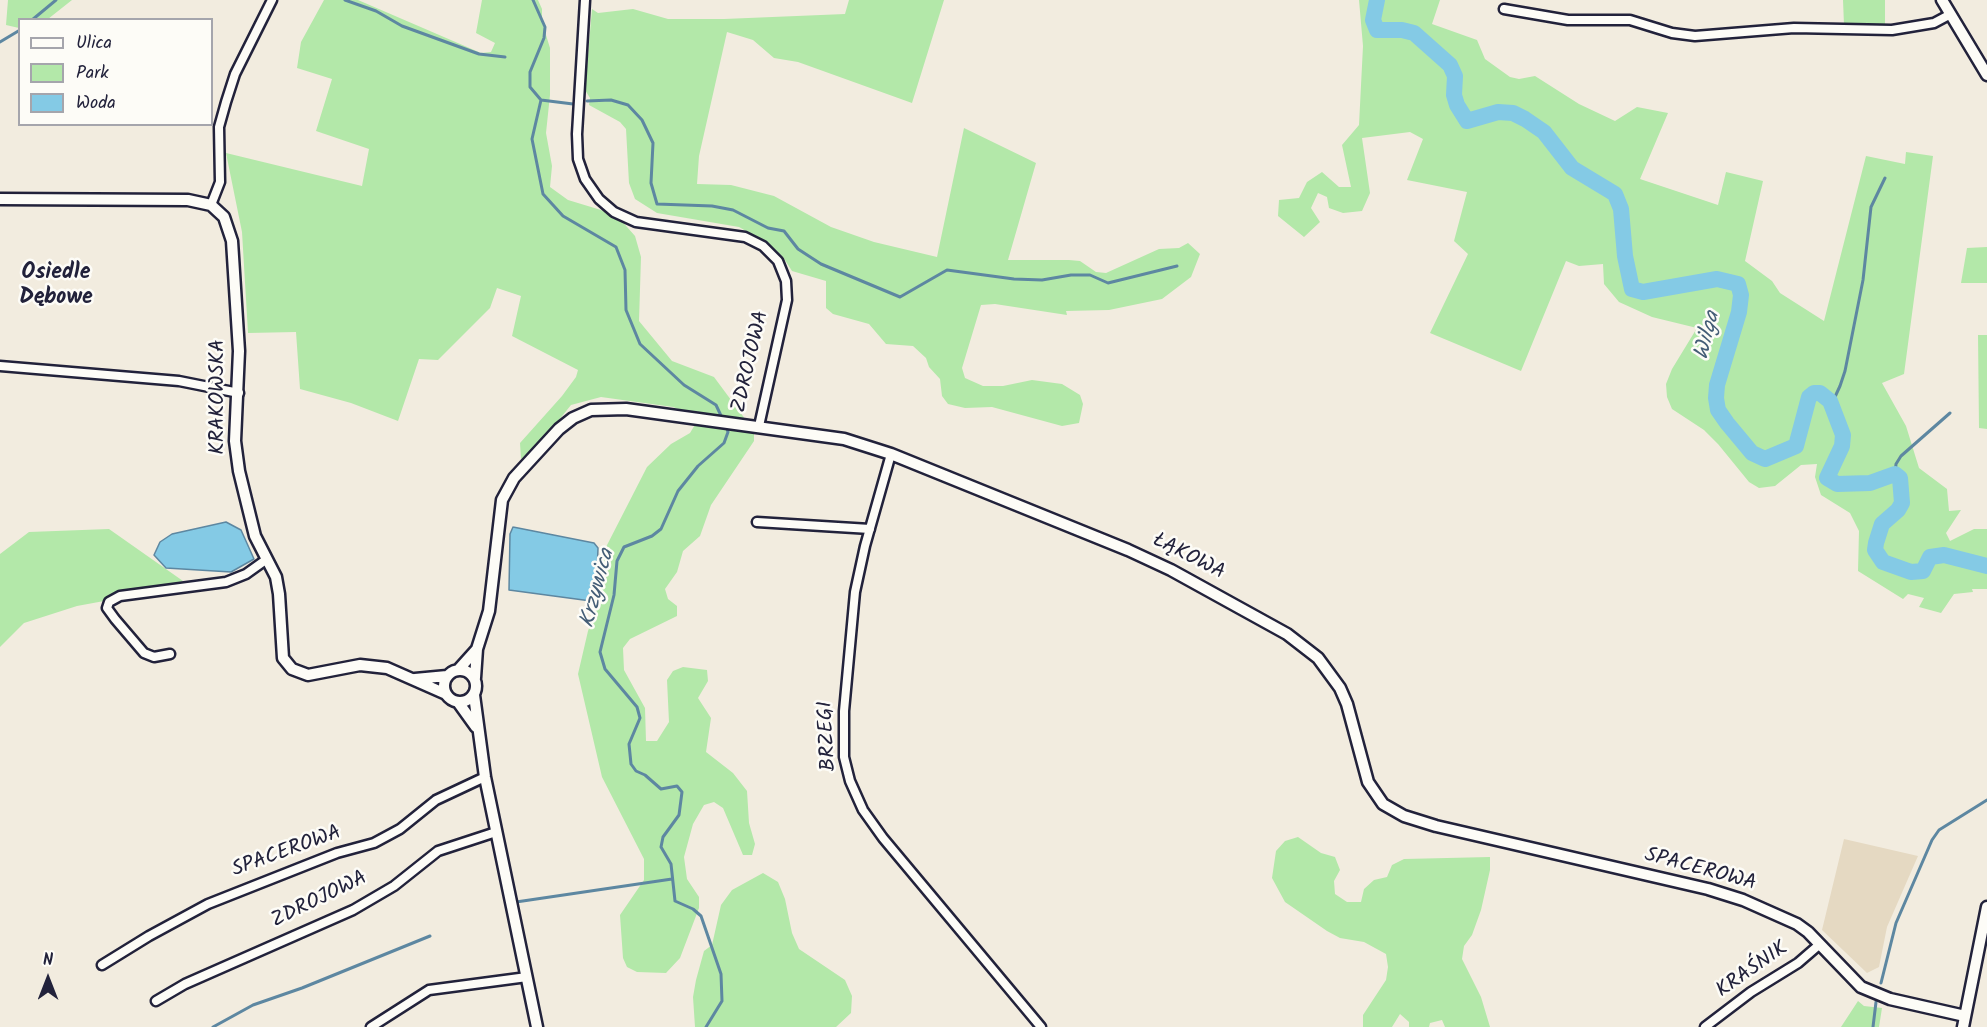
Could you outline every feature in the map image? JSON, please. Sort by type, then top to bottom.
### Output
[{"type":"street","points":[[0,199],[188,200],[211,205],[220,182],[219,127],[223,112],[235,74],[272,0]]},
{"type":"street","name":"ZDROJOWA","points":[[475,678],[477,649],[489,611],[502,500],[514,478],[559,429],[582,414],[607,407],[712,422],[759,426],[787,300],[786,280],[778,261],[763,246],[745,237],[636,222],[614,212],[599,199],[585,179],[578,159],[577,142],[585,0]]},
{"type":"street","points":[[1942,0],[1987,75]]},
{"type":"street","points":[[1504,9],[1568,20],[1630,20],[1672,33],[1695,36],[1794,28],[1892,30],[1934,23],[1950,15]]},
{"type":"street","name":"KRAKOWSKA","points":[[211,205],[229,225],[232,241],[240,351],[235,441],[239,471],[255,536],[267,559],[279,594],[283,658],[292,669],[300,673],[317,675],[344,668],[372,666],[387,668],[446,694]]},
{"type":"street","points":[[0,366],[178,381],[239,393]]},
{"type":"street","name":"ŁĄKOWA","points":[[759,426],[844,438],[891,454],[1158,563],[1287,634],[1318,658],[1340,688],[1347,704],[1368,782],[1383,804],[1418,821],[1502,840]]},
{"type":"street","name":"BRZEGI","points":[[891,454],[855,592],[844,711],[844,757],[850,780],[863,810],[883,838],[1041,1027]]},
{"type":"street","points":[[757,522],[870,529]]},
{"type":"street","points":[[170,654],[154,657],[144,653],[107,608],[109,602],[120,596],[226,582],[246,574],[267,559]]},
{"type":"street","name":"ZDROJOWA","points":[[459,669],[477,649]]},
{"type":"street","points":[[476,727],[458,702],[446,694],[444,685],[447,676],[459,669],[468,671],[475,678],[474,695],[478,718],[476,727],[537,1027]]},
{"type":"street","name":"KRAKOWSKA","points":[[416,679],[447,676]]},
{"type":"street","points":[[458,702],[474,695]]},
{"type":"street","name":"SPACEROWA","points":[[102,965],[148,936],[208,904],[337,853],[374,843],[400,830],[436,800],[485,777]]},
{"type":"street","name":"ZDROJOWA","points":[[156,1001],[185,984],[353,910],[394,886],[438,851],[496,832]]},
{"type":"street","name":"SPACEROWA","points":[[1502,840],[1743,900],[1797,924],[1820,944],[1852,980],[1877,995],[1964,1021]]},
{"type":"street","points":[[1964,1021],[1987,907]]},
{"type":"street","name":"KRAŚNIK","points":[[1705,1027],[1751,992],[1798,963],[1820,944]]},
{"type":"street","points":[[371,1027],[429,990],[526,977]]},
{"type":"shaded area","points":[[1844,839],[1918,856],[1887,927],[1879,967],[1867,973],[1822,930]]},
{"type":"green space","points":[[8,0],[72,0],[49,18],[18,18],[18,28],[6,25]]},
{"type":"green space","points":[[324,0],[358,0],[481,53],[491,52],[495,43],[476,33],[482,0],[538,0],[550,48],[550,95],[546,133],[552,166],[550,187],[568,200],[601,210],[620,219],[635,236],[641,257],[639,321],[672,361],[714,377],[754,431],[754,441],[711,505],[700,536],[683,551],[677,572],[665,589],[668,599],[677,606],[677,616],[630,639],[623,648],[624,670],[645,708],[646,741],[657,741],[669,722],[667,680],[673,671],[683,667],[707,670],[708,681],[698,698],[711,718],[706,752],[733,773],[747,791],[749,823],[755,844],[752,855],[743,855],[723,808],[714,802],[704,805],[693,824],[684,857],[687,879],[699,897],[699,908],[680,958],[666,973],[637,972],[627,967],[623,958],[620,915],[644,880],[644,859],[602,777],[578,674],[588,631],[599,601],[605,549],[647,467],[671,444],[690,433],[696,423],[692,414],[673,407],[601,397],[571,405],[538,446],[521,459],[520,443],[562,396],[576,377],[578,370],[512,336],[521,296],[497,288],[490,308],[438,360],[419,359],[398,421],[351,403],[300,389],[296,332],[248,333],[242,232],[226,153],[362,186],[369,149],[316,131],[332,79],[297,68],[301,42]]},
{"type":"green space","points":[[849,0],[944,0],[912,103],[798,62],[774,58],[753,40],[727,32],[699,156],[697,184],[731,185],[774,196],[831,227],[874,242],[937,257],[964,128],[1036,163],[1008,260],[1080,261],[1096,272],[1106,273],[1159,249],[1179,248],[1188,243],[1200,254],[1191,277],[1162,299],[1109,310],[1066,311],[1067,315],[995,304],[981,305],[962,368],[965,378],[983,386],[1003,386],[1032,380],[1062,384],[1080,395],[1083,404],[1079,423],[1062,426],[992,407],[965,408],[948,404],[942,396],[940,379],[929,367],[926,358],[913,346],[886,344],[869,324],[833,314],[826,308],[826,281],[792,271],[783,257],[770,245],[739,227],[657,213],[635,199],[629,183],[626,129],[620,122],[589,105],[590,98],[585,90],[592,9],[598,13],[633,9],[668,19],[724,19],[845,14]]},
{"type":"green space","points":[[1359,0],[1440,0],[1432,24],[1477,40],[1485,59],[1510,77],[1519,79],[1535,76],[1579,104],[1615,121],[1637,107],[1668,113],[1640,179],[1718,205],[1726,172],[1763,181],[1745,261],[1772,281],[1780,293],[1824,321],[1866,156],[1905,164],[1906,152],[1933,156],[1904,374],[1882,383],[1906,426],[1919,468],[1947,489],[1949,511],[1961,510],[1946,533],[1950,541],[1974,529],[1987,529],[1987,589],[1972,589],[1973,592],[1954,594],[1941,613],[1919,607],[1924,598],[1908,594],[1903,599],[1858,571],[1859,531],[1850,513],[1821,495],[1815,477],[1817,464],[1801,465],[1775,486],[1759,488],[1749,482],[1704,430],[1672,409],[1667,397],[1666,384],[1672,369],[1697,328],[1652,317],[1619,302],[1604,284],[1603,264],[1579,266],[1566,261],[1521,371],[1430,333],[1468,254],[1454,241],[1467,192],[1407,180],[1423,139],[1410,132],[1362,138],[1370,193],[1362,211],[1343,213],[1329,208],[1327,197],[1318,193],[1311,208],[1320,222],[1304,237],[1278,216],[1279,200],[1299,198],[1307,182],[1322,172],[1339,187],[1351,187],[1342,145],[1359,125],[1363,46]]},
{"type":"green space","points":[[1843,0],[1885,0],[1885,25],[1844,25]]},
{"type":"green space","points":[[1987,247],[1987,283],[1961,283],[1967,248]]},
{"type":"green space","points":[[1978,335],[1987,335],[1987,429],[1979,428]]},
{"type":"green space","points":[[109,529],[183,581],[169,589],[77,606],[24,623],[0,647],[0,554],[29,532]]},
{"type":"green space","points":[[1298,837],[1321,853],[1335,857],[1340,870],[1334,881],[1335,894],[1347,902],[1361,902],[1364,889],[1374,880],[1387,877],[1392,865],[1404,859],[1490,857],[1490,870],[1481,910],[1472,935],[1464,946],[1462,959],[1481,997],[1490,1027],[1445,1027],[1442,1020],[1430,1023],[1429,1027],[1409,1027],[1409,1022],[1400,1014],[1392,1027],[1363,1027],[1363,1015],[1386,980],[1388,967],[1386,954],[1364,942],[1340,938],[1285,902],[1272,878],[1276,851],[1285,841]]},
{"type":"green space","points":[[763,873],[778,882],[785,899],[792,933],[799,949],[845,980],[852,996],[851,1013],[836,1027],[695,1027],[693,997],[696,980],[704,951],[712,945],[721,905],[732,890]]},
{"type":"green space","points":[[1858,1001],[1864,1006],[1882,1008],[1879,1027],[1841,1027]]},
{"type":"water","points":[[226,522],[241,530],[254,559],[231,572],[166,568],[154,555],[160,542],[172,534]]},
{"type":"water","points":[[513,527],[594,543],[598,548],[596,597],[591,601],[509,590],[510,534]]},
{"type":"waterway","points":[[34,18],[56,0]]},
{"type":"waterway","points":[[345,0],[376,11],[402,26],[479,54],[505,57]]},
{"type":"waterway","name":"Krzywica","points":[[533,0],[545,27],[544,38],[530,72],[530,87],[541,100]]},
{"type":"waterway","name":"Wilga","points":[[1377,0],[1373,20],[1377,30],[1402,30],[1414,33],[1450,65],[1455,76],[1454,95],[1457,105],[1467,121],[1498,112],[1513,113],[1544,132],[1572,168],[1615,194],[1621,209],[1625,256],[1632,289],[1643,292],[1717,279],[1738,284],[1741,295],[1739,312],[1717,385],[1716,398],[1718,410],[1752,453],[1765,459],[1796,446],[1809,397],[1814,393],[1820,393],[1830,401],[1843,435],[1842,446],[1827,478],[1837,484],[1870,483],[1895,474],[1900,478],[1902,503],[1898,510],[1882,524],[1876,543],[1875,550],[1883,562],[1911,572],[1923,571],[1930,557],[1944,555],[1987,566]]},
{"type":"waterway","points":[[0,42],[18,31]]},
{"type":"waterway","name":"Krzywica","points":[[541,100],[532,139],[543,194],[563,216],[616,247],[625,270],[626,310],[640,344],[684,385],[716,405],[723,420]]},
{"type":"waterway","points":[[541,100],[573,104]]},
{"type":"waterway","points":[[587,101],[611,100],[628,105],[642,120],[653,143],[651,183],[657,204],[712,206],[733,210],[768,228],[784,231],[798,249],[821,264],[900,297],[947,270],[1014,279],[1042,280],[1071,275],[1090,275],[1108,283],[1177,266]]},
{"type":"waterway","points":[[1830,401],[1834,399],[1845,371],[1863,280],[1871,207],[1885,178]]},
{"type":"waterway","points":[[1895,474],[1896,464],[1901,456],[1950,413]]},
{"type":"waterway","name":"Krzywica","points":[[706,1027],[722,1001],[721,974],[701,916],[693,909],[675,901],[671,864],[661,847],[663,837],[679,815],[682,792],[677,786],[661,789],[645,775],[636,771],[631,764],[629,744],[640,718],[637,707],[605,669],[600,652],[614,595],[617,561],[624,547],[652,536],[661,529],[678,491],[698,466],[724,443],[728,432],[726,426]]},
{"type":"waterway","points":[[1881,983],[1896,923],[1932,840],[1939,830],[1987,800]]},
{"type":"waterway","points":[[516,902],[672,879]]},
{"type":"waterway","points":[[213,1027],[253,1005],[302,988],[430,936]]},
{"type":"waterway","points":[[1873,1027],[1876,1002]]},
{"type":"district","name":"Osiedle Dębowe","points":[[56,286]]}]
